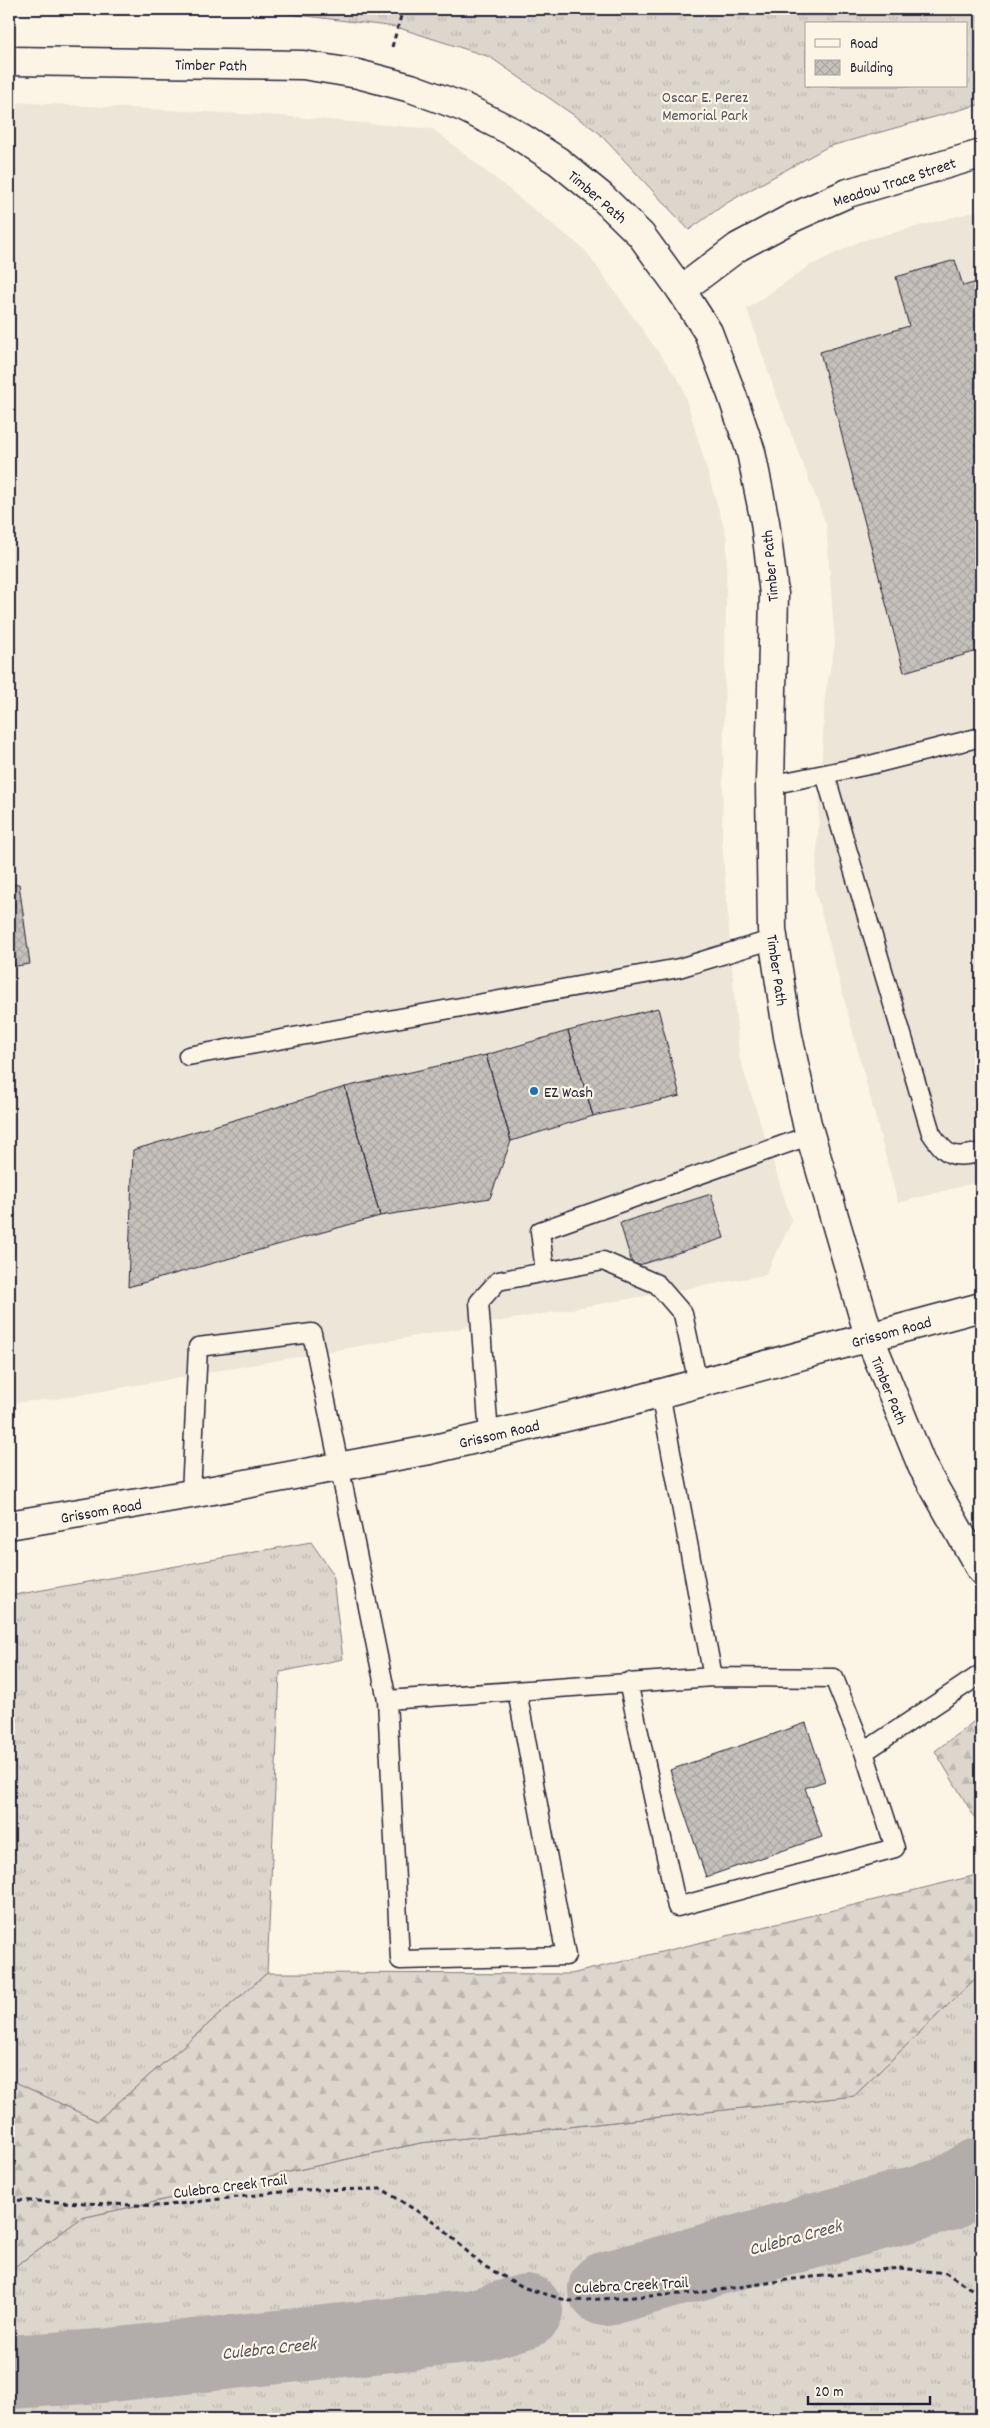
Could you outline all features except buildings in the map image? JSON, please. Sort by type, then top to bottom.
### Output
[{"type":"street","name":"Timber Path","points":[[9,61],[303,65],[358,74],[411,88],[462,107],[511,131],[558,161],[601,196],[641,235],[682,290],[708,332],[732,395],[751,452],[765,522],[774,594],[770,785],[774,939],[788,1036],[810,1136],[869,1336],[922,1466],[981,1570]]},
{"type":"street","name":"Meadow Trace Street","points":[[682,290],[738,247],[792,218],[848,193],[981,154]]},
{"type":"street","name":"Grissom Road","points":[[9,1525],[430,1450],[660,1393],[981,1307]]},
{"type":"lane","points":[[770,785],[874,764],[981,737]]},
{"type":"lane","points":[[825,774],[931,1133],[942,1150],[961,1157],[981,1152]]},
{"type":"lane","points":[[188,1056],[679,968],[774,939]]},
{"type":"lane","points":[[545,1272],[540,1231],[810,1136]]},
{"type":"lane","points":[[489,1435],[479,1302],[498,1281],[603,1261],[657,1284],[683,1314],[698,1383]]},
{"type":"lane","points":[[191,1494],[198,1348],[312,1332],[388,1700],[400,1960],[566,1956],[517,1691]]},
{"type":"lane","points":[[660,1393],[713,1677]]},
{"type":"lane","points":[[864,1752],[981,1674]]},
{"type":"lane","points":[[388,1700],[628,1682],[713,1677],[834,1678],[864,1752],[895,1848],[677,1907],[628,1682]]},
{"type":"path","name":"Culebra Creek Trail","points":[[9,2200],[160,2206],[299,2190],[382,2189],[436,2223],[482,2265],[524,2288],[569,2301],[698,2293],[794,2279],[899,2268],[946,2273],[981,2295]]},
{"type":"shaded area","points":[[9,102],[281,116],[433,129],[585,250],[682,385],[727,538],[722,841],[739,1056],[792,1222],[765,1275],[57,1399],[9,1403]]},
{"type":"shaded area","points":[[981,210],[981,1181],[898,1203],[815,889],[825,695],[835,644],[826,524],[774,389],[747,309],[809,266],[861,241]]},
{"type":"green space","name":"Oscar E. Perez Memorial Park","points":[[188,9],[981,9],[981,104],[827,147],[725,204],[689,230],[598,132],[490,57],[396,27],[257,10]]},
{"type":"green space","points":[[311,1542],[332,1572],[343,1659],[280,1672],[267,1973],[97,2121],[9,2079],[9,1596]]},
{"type":"green space","points":[[981,1716],[981,1828],[935,1751]]},
{"type":"green space","points":[[981,1874],[981,1973],[854,2096],[420,2143],[81,2218],[9,2271],[9,2079],[97,2121],[267,1973],[571,1974]]},
{"type":"green space","points":[[981,1973],[981,2419],[9,2419],[9,2271],[81,2218],[420,2143],[854,2096]]},
{"type":"waterway","name":"Culebra Creek","points":[[605,2289],[948,2194],[981,2174]]},
{"type":"waterway","name":"Culebra Creek","points":[[9,2372],[101,2366],[475,2326],[526,2311]]},
{"type":"place","name":"EZ Wash","points":[[534,1091]]}]
